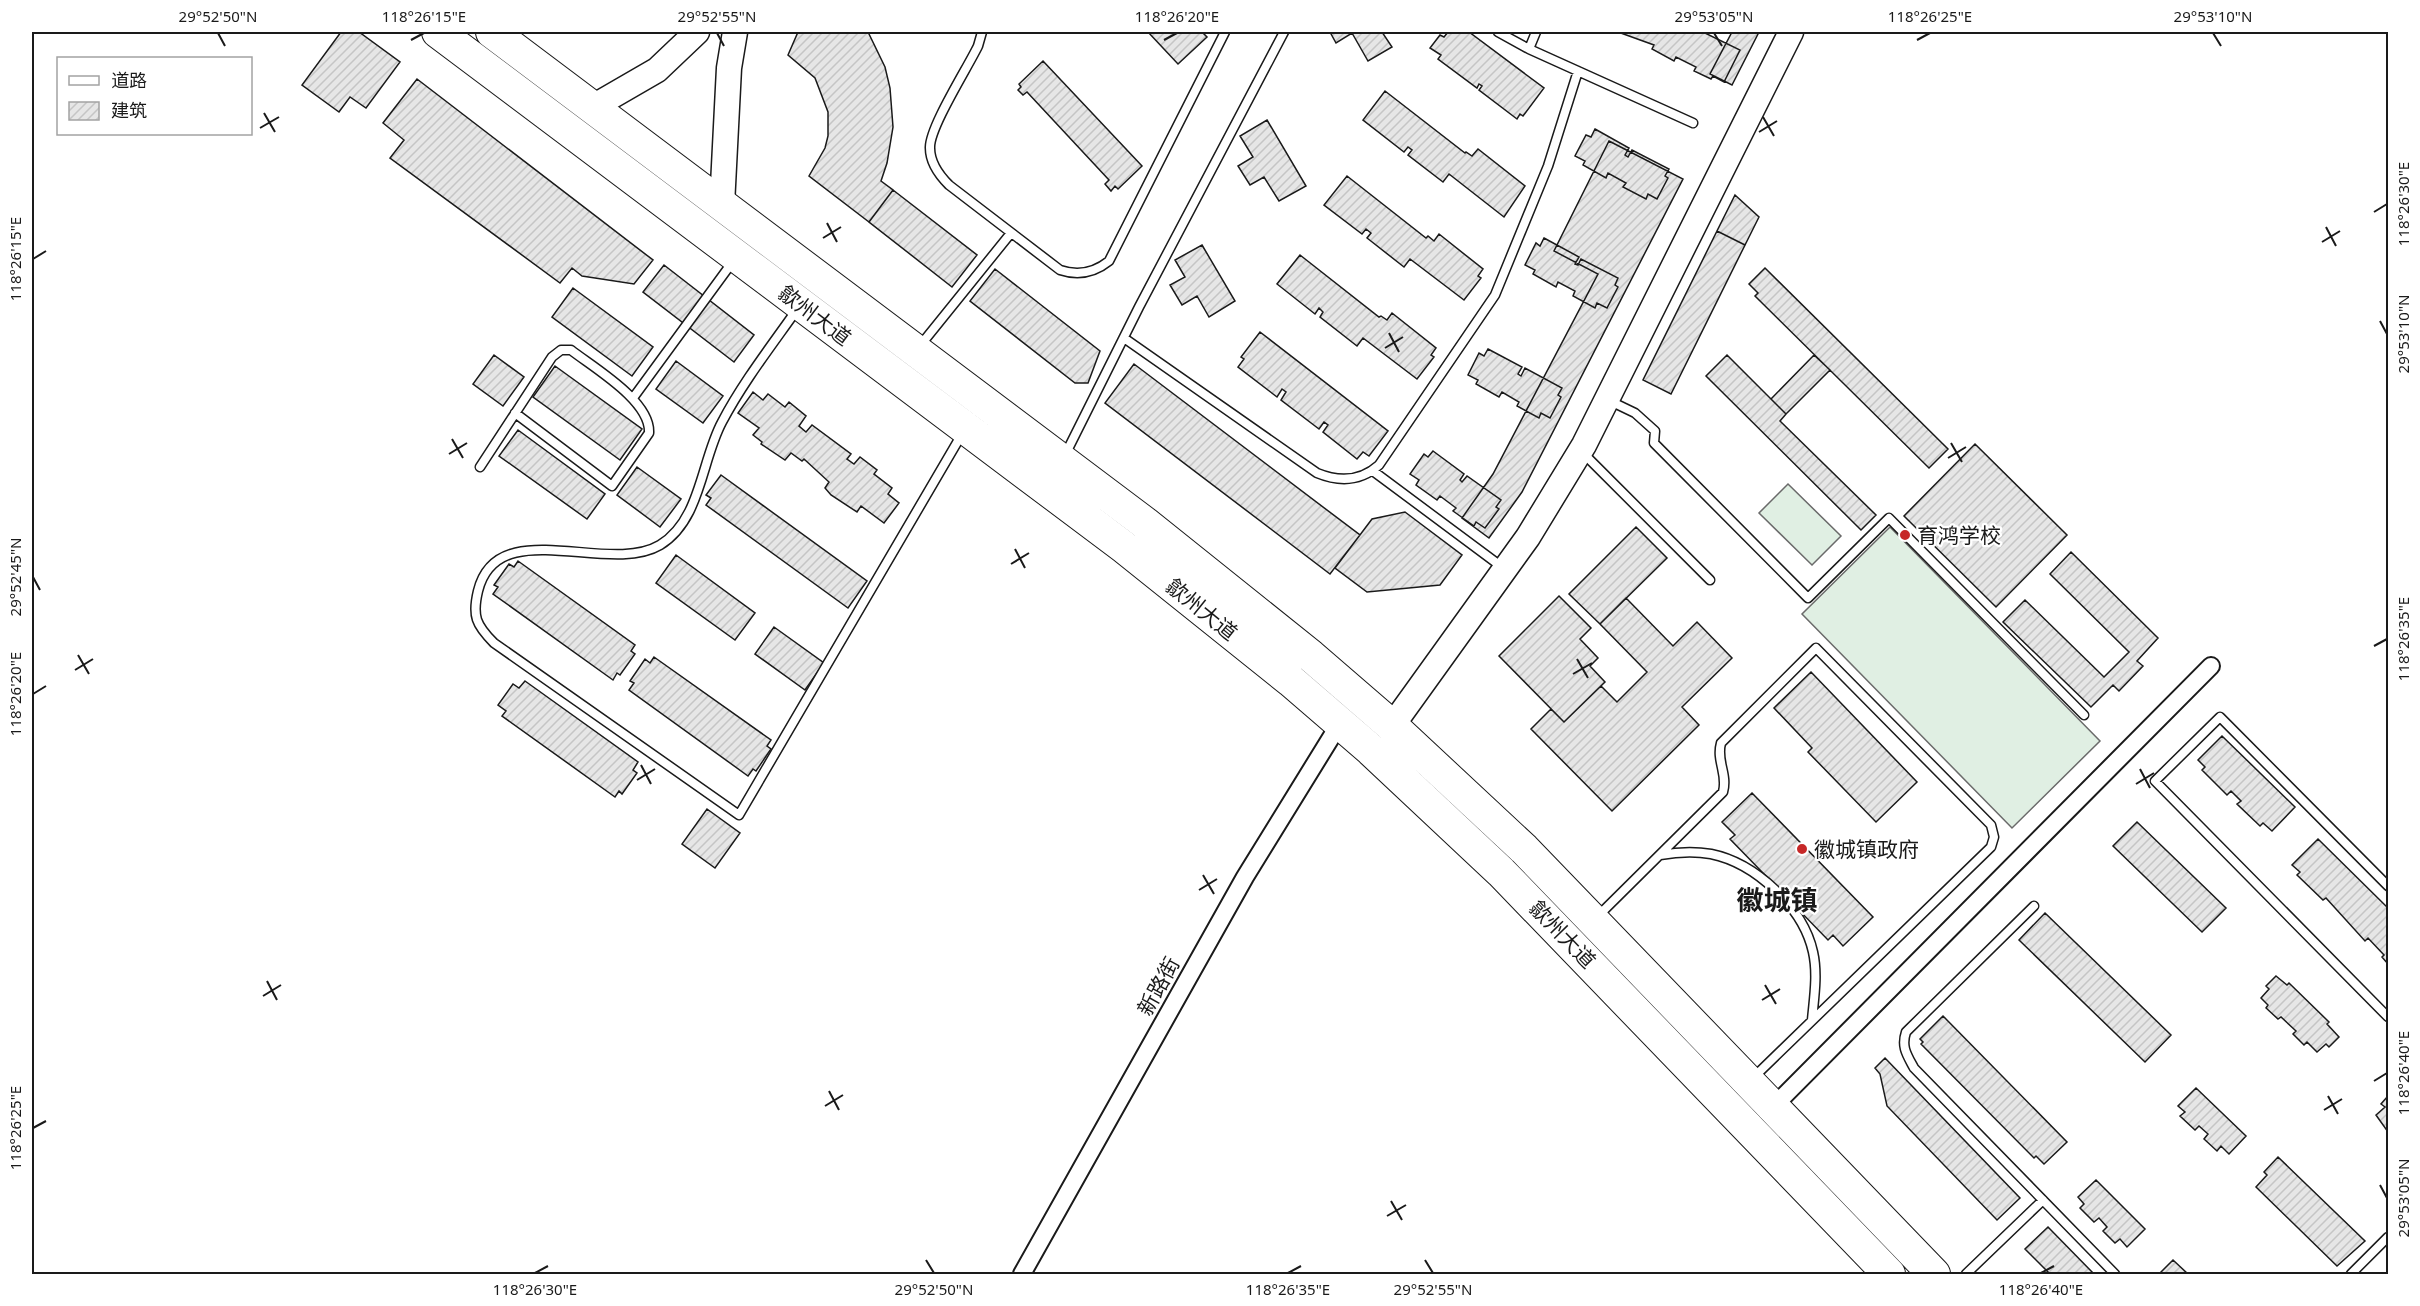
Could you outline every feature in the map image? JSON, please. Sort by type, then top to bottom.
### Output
[{"type":"highway","name":"歙州大道","points":[[438,32],[1209,613],[1340,723],[1437,810],[1564,935],[1890,1275]]},
{"type":"highway","name":"歙州大道","points":[[492,32],[1229,588],[1392,726],[1508,833],[1594,920],[1934,1275]]},
{"type":"street","points":[[592,107],[657,70],[697,32]]},
{"type":"street","points":[[722,205],[729,68],[735,32]]},
{"type":"street","points":[[1392,726],[1506,570],[1581,451],[1791,32]]},
{"type":"street","points":[[1773,1107],[2211,666]]},
{"type":"street","name":"新路街","points":[[1022,1275],[1245,877],[1340,723]]},
{"type":"lane","points":[[982,32],[978,46],[931,138],[931,157],[941,177],[949,184],[1060,270],[1068,273],[1094,271],[1109,261],[1225,32]]},
{"type":"lane","points":[[1062,460],[1284,32]]},
{"type":"lane","points":[[1498,32],[1529,49],[1693,123]]},
{"type":"lane","points":[[1529,49],[1536,32]]},
{"type":"lane","points":[[1124,338],[1317,473],[1346,480],[1373,471],[1495,295],[1548,166],[1578,71]]},
{"type":"lane","points":[[916,351],[1011,233]]},
{"type":"lane","points":[[633,398],[737,256]]},
{"type":"lane","points":[[801,304],[725,417],[687,517],[675,533],[657,547],[632,555],[519,550],[499,558],[481,579],[474,611],[484,634],[494,644],[739,815],[966,428]]},
{"type":"lane","points":[[480,466],[515,412],[552,357],[566,349],[571,350],[633,398],[646,417],[649,433],[612,486],[515,412]]},
{"type":"lane","points":[[1608,399],[1635,413],[1655,431],[1654,443],[1808,598],[1889,518],[2084,715]]},
{"type":"lane","points":[[1581,451],[1710,580]]},
{"type":"lane","points":[[1373,471],[1506,570]]},
{"type":"lane","points":[[1594,920],[1723,792],[1725,776],[1719,757],[1721,743],[1816,648],[1991,825],[1994,837],[1991,847],[1749,1082]]},
{"type":"lane","points":[[2388,886],[2220,717],[2155,781],[2388,1017]]},
{"type":"lane","points":[[1660,855],[1686,852],[1712,854],[1747,868],[1778,894],[1797,918],[1813,949],[1815,976],[1812,1020]]},
{"type":"lane","points":[[2034,906],[1906,1032],[1903,1042],[1904,1051],[1914,1068],[2115,1275]]},
{"type":"lane","points":[[1966,1275],[2043,1200]]},
{"type":"lane","points":[[2350,1275],[2388,1237]]},
{"type":"green space","points":[[1788,484],[1841,536],[1812,565],[1759,513]]},
{"type":"green space","points":[[1890,527],[2100,741],[2012,828],[1802,614]]},
{"type":"building","points":[[341,32],[359,32],[400,62],[366,108],[350,97],[339,112],[302,85]]},
{"type":"building","points":[[798,32],[868,32],[885,67],[890,88],[893,127],[887,163],[881,181],[893,190],[869,222],[809,176],[825,148],[828,136],[828,112],[815,78],[788,55]]},
{"type":"building","points":[[1148,32],[1202,32],[1207,37],[1178,64]]},
{"type":"building","points":[[1330,32],[1382,32],[1392,47],[1368,61],[1352,33],[1336,43]]},
{"type":"building","points":[[1448,32],[1469,32],[1544,88],[1523,116],[1520,114],[1517,119],[1479,90],[1482,86],[1479,84],[1477,88],[1438,59],[1441,55],[1430,48],[1440,35],[1444,37]]},
{"type":"building","points":[[1618,32],[1703,32],[1740,50],[1724,82],[1713,76],[1711,79],[1694,71],[1696,67],[1676,57],[1674,61],[1652,49],[1654,45]]},
{"type":"building","points":[[1732,32],[1759,32],[1732,85],[1710,74]]},
{"type":"building","points":[[1043,61],[1142,166],[1118,189],[1115,186],[1111,191],[1105,184],[1109,180],[1027,92],[1023,95],[1018,90],[1021,87],[1019,84]]},
{"type":"building","points":[[417,79],[653,260],[634,284],[582,276],[572,268],[560,283],[390,158],[404,140],[383,123]]},
{"type":"building","points":[[1385,91],[1465,153],[1472,156],[1478,149],[1525,186],[1504,217],[1449,174],[1443,182],[1408,155],[1412,150],[1408,147],[1404,152],[1363,120]]},
{"type":"building","points":[[1267,120],[1306,186],[1279,201],[1264,177],[1250,185],[1238,166],[1253,157],[1240,136]]},
{"type":"building","points":[[1595,129],[1629,148],[1625,155],[1628,157],[1632,150],[1669,169],[1665,176],[1668,178],[1657,199],[1648,194],[1646,199],[1623,187],[1626,183],[1608,173],[1606,178],[1583,165],[1585,161],[1575,156],[1586,135],[1591,137]]},
{"type":"building","points":[[1609,141],[1683,179],[1522,492],[1489,538],[1462,518],[1493,474],[1598,274],[1554,251]]},
{"type":"building","points":[[1347,176],[1426,238],[1428,236],[1434,241],[1439,234],[1483,269],[1478,276],[1481,278],[1464,300],[1410,259],[1404,267],[1367,238],[1371,233],[1366,229],[1362,234],[1324,205]]},
{"type":"building","points":[[893,190],[977,255],[952,287],[869,222]]},
{"type":"building","points":[[1735,195],[1759,217],[1745,245],[1717,231]]},
{"type":"building","points":[[1717,231],[1745,245],[1671,394],[1643,380]]},
{"type":"building","points":[[1544,238],[1579,257],[1575,264],[1578,265],[1581,259],[1618,278],[1615,285],[1618,287],[1607,308],[1597,303],[1595,308],[1573,296],[1575,291],[1558,282],[1556,287],[1533,274],[1535,270],[1525,265],[1536,243],[1540,246]]},
{"type":"building","points":[[1202,245],[1235,301],[1209,317],[1197,296],[1182,305],[1170,285],[1185,277],[1175,260]]},
{"type":"building","points":[[1300,255],[1379,317],[1387,320],[1392,313],[1436,348],[1431,355],[1434,357],[1417,379],[1363,338],[1357,346],[1320,317],[1323,312],[1319,308],[1315,314],[1277,284]]},
{"type":"building","points":[[664,265],[754,335],[734,362],[643,292]]},
{"type":"building","points":[[1765,268],[1948,449],[1929,468],[1755,296],[1758,293],[1749,284]]},
{"type":"building","points":[[995,269],[1100,351],[1088,383],[1075,383],[970,301]]},
{"type":"building","points":[[573,288],[653,347],[632,376],[552,317]]},
{"type":"building","points":[[1260,332],[1388,431],[1369,456],[1363,452],[1357,459],[1323,432],[1328,425],[1324,422],[1319,429],[1281,400],[1286,392],[1282,389],[1277,397],[1238,367],[1244,359],[1241,357]]},
{"type":"building","points":[[1488,349],[1522,367],[1518,374],[1521,376],[1525,368],[1562,388],[1558,395],[1561,397],[1550,418],[1541,413],[1539,418],[1517,406],[1519,402],[1502,392],[1499,397],[1476,384],[1478,380],[1468,375],[1479,353],[1484,356]]},
{"type":"building","points":[[494,355],[524,377],[503,406],[473,384]]},
{"type":"building","points":[[1727,355],[1786,414],[1780,421],[1876,515],[1861,530],[1706,376]]},
{"type":"building","points":[[1814,355],[1830,370],[1786,414],[1771,399]]},
{"type":"building","points":[[676,361],[723,396],[703,423],[656,389]]},
{"type":"building","points":[[1134,364],[1360,535],[1330,574],[1105,403]]},
{"type":"building","points":[[555,366],[642,429],[620,460],[533,397]]},
{"type":"building","points":[[753,392],[763,400],[768,394],[785,407],[789,402],[806,416],[799,426],[806,432],[812,425],[851,454],[847,459],[854,464],[860,457],[877,470],[874,474],[892,488],[888,494],[899,503],[884,523],[861,506],[857,512],[831,495],[825,488],[829,482],[804,459],[802,461],[791,453],[785,460],[761,444],[762,442],[753,435],[759,428],[738,413]]},
{"type":"building","points":[[518,430],[605,494],[587,519],[499,456]]},
{"type":"building","points":[[1975,444],[2067,535],[1996,607],[1904,516]]},
{"type":"building","points":[[1433,451],[1464,474],[1460,480],[1462,482],[1467,476],[1501,500],[1496,507],[1499,509],[1485,528],[1476,522],[1474,526],[1453,511],[1456,508],[1440,496],[1437,500],[1416,485],[1419,480],[1410,474],[1424,454],[1428,457]]},
{"type":"building","points":[[637,467],[681,499],[660,527],[617,495]]},
{"type":"building","points":[[721,475],[867,581],[848,608],[706,505],[711,498],[706,495]]},
{"type":"building","points":[[1405,512],[1462,555],[1440,585],[1367,592],[1335,568],[1372,519]]},
{"type":"building","points":[[1636,527],[1667,558],[1600,624],[1569,594]]},
{"type":"building","points":[[2071,552],[2158,638],[2137,661],[2143,666],[2119,691],[2113,685],[2091,707],[2003,622],[2025,600],[2104,677],[2129,652],[2050,574]]},
{"type":"building","points":[[676,555],[755,613],[735,640],[656,583]]},
{"type":"building","points":[[518,561],[635,645],[631,651],[635,654],[620,675],[617,673],[613,680],[493,594],[498,587],[494,585],[509,564],[514,567]]},
{"type":"building","points":[[1559,596],[1591,628],[1580,639],[1598,658],[1590,666],[1605,682],[1564,722],[1499,656]]},
{"type":"building","points":[[1626,598],[1673,646],[1697,622],[1732,658],[1682,707],[1699,725],[1612,811],[1531,729],[1551,709],[1564,722],[1601,686],[1617,702],[1647,672],[1600,624]]},
{"type":"building","points":[[774,627],[824,663],[805,690],[755,654]]},
{"type":"building","points":[[654,657],[771,740],[767,746],[771,749],[756,771],[753,769],[748,776],[629,690],[634,683],[630,681],[645,659],[650,663]]},
{"type":"building","points":[[1811,672],[1917,782],[1876,822],[1808,752],[1812,748],[1774,708]]},
{"type":"building","points":[[525,681],[638,762],[633,770],[637,773],[622,794],[619,791],[615,797],[502,716],[506,711],[498,705],[513,684],[519,688]]},
{"type":"building","points":[[2222,736],[2295,807],[2272,831],[2263,823],[2260,826],[2237,804],[2241,801],[2231,791],[2227,795],[2202,770],[2205,767],[2198,760]]},
{"type":"building","points":[[1752,793],[1873,917],[1843,946],[1833,935],[1828,940],[1730,839],[1735,835],[1722,822]]},
{"type":"building","points":[[707,809],[740,833],[715,868],[682,844]]},
{"type":"building","points":[[2137,822],[2226,908],[2202,932],[2113,846]]},
{"type":"building","points":[[2318,839],[2388,908],[2388,964],[2382,957],[2384,955],[2368,938],[2365,941],[2326,898],[2323,900],[2297,875],[2300,872],[2292,865]]},
{"type":"building","points":[[2045,913],[2171,1035],[2145,1062],[2019,940]]},
{"type":"building","points":[[2276,976],[2287,985],[2289,983],[2329,1022],[2327,1024],[2339,1037],[2329,1047],[2326,1044],[2317,1052],[2307,1042],[2304,1045],[2293,1034],[2296,1031],[2281,1017],[2278,1019],[2266,1008],[2268,1005],[2261,998],[2269,989],[2266,986]]},
{"type":"building","points":[[1943,1016],[2067,1142],[2044,1164],[2036,1156],[2034,1158],[1921,1044],[1923,1042],[1920,1039]]},
{"type":"building","points":[[1885,1058],[2020,1198],[1997,1220],[1887,1106],[1880,1074],[1875,1068]]},
{"type":"building","points":[[2196,1088],[2246,1136],[2229,1154],[2221,1146],[2217,1151],[2204,1139],[2208,1134],[2199,1126],[2195,1130],[2180,1116],[2185,1112],[2178,1106]]},
{"type":"building","points":[[2388,1096],[2388,1132],[2376,1115],[2385,1107],[2381,1104]]},
{"type":"building","points":[[2278,1157],[2365,1241],[2337,1266],[2256,1187],[2267,1175],[2264,1172]]},
{"type":"building","points":[[2096,1180],[2145,1229],[2127,1247],[2120,1239],[2115,1243],[2103,1231],[2107,1227],[2099,1218],[2094,1222],[2080,1208],[2084,1204],[2078,1197]]},
{"type":"building","points":[[2048,1227],[2094,1274],[2050,1274],[2025,1249]]},
{"type":"building","points":[[2173,1260],[2188,1274],[2159,1274]]},
{"type":"place","name":"育鸿学校","points":[[1905,535]]},
{"type":"place","name":"徽城镇政府","points":[[1802,849]]},
{"type":"district","name":"徽城镇","points":[[1777,899]]}]
